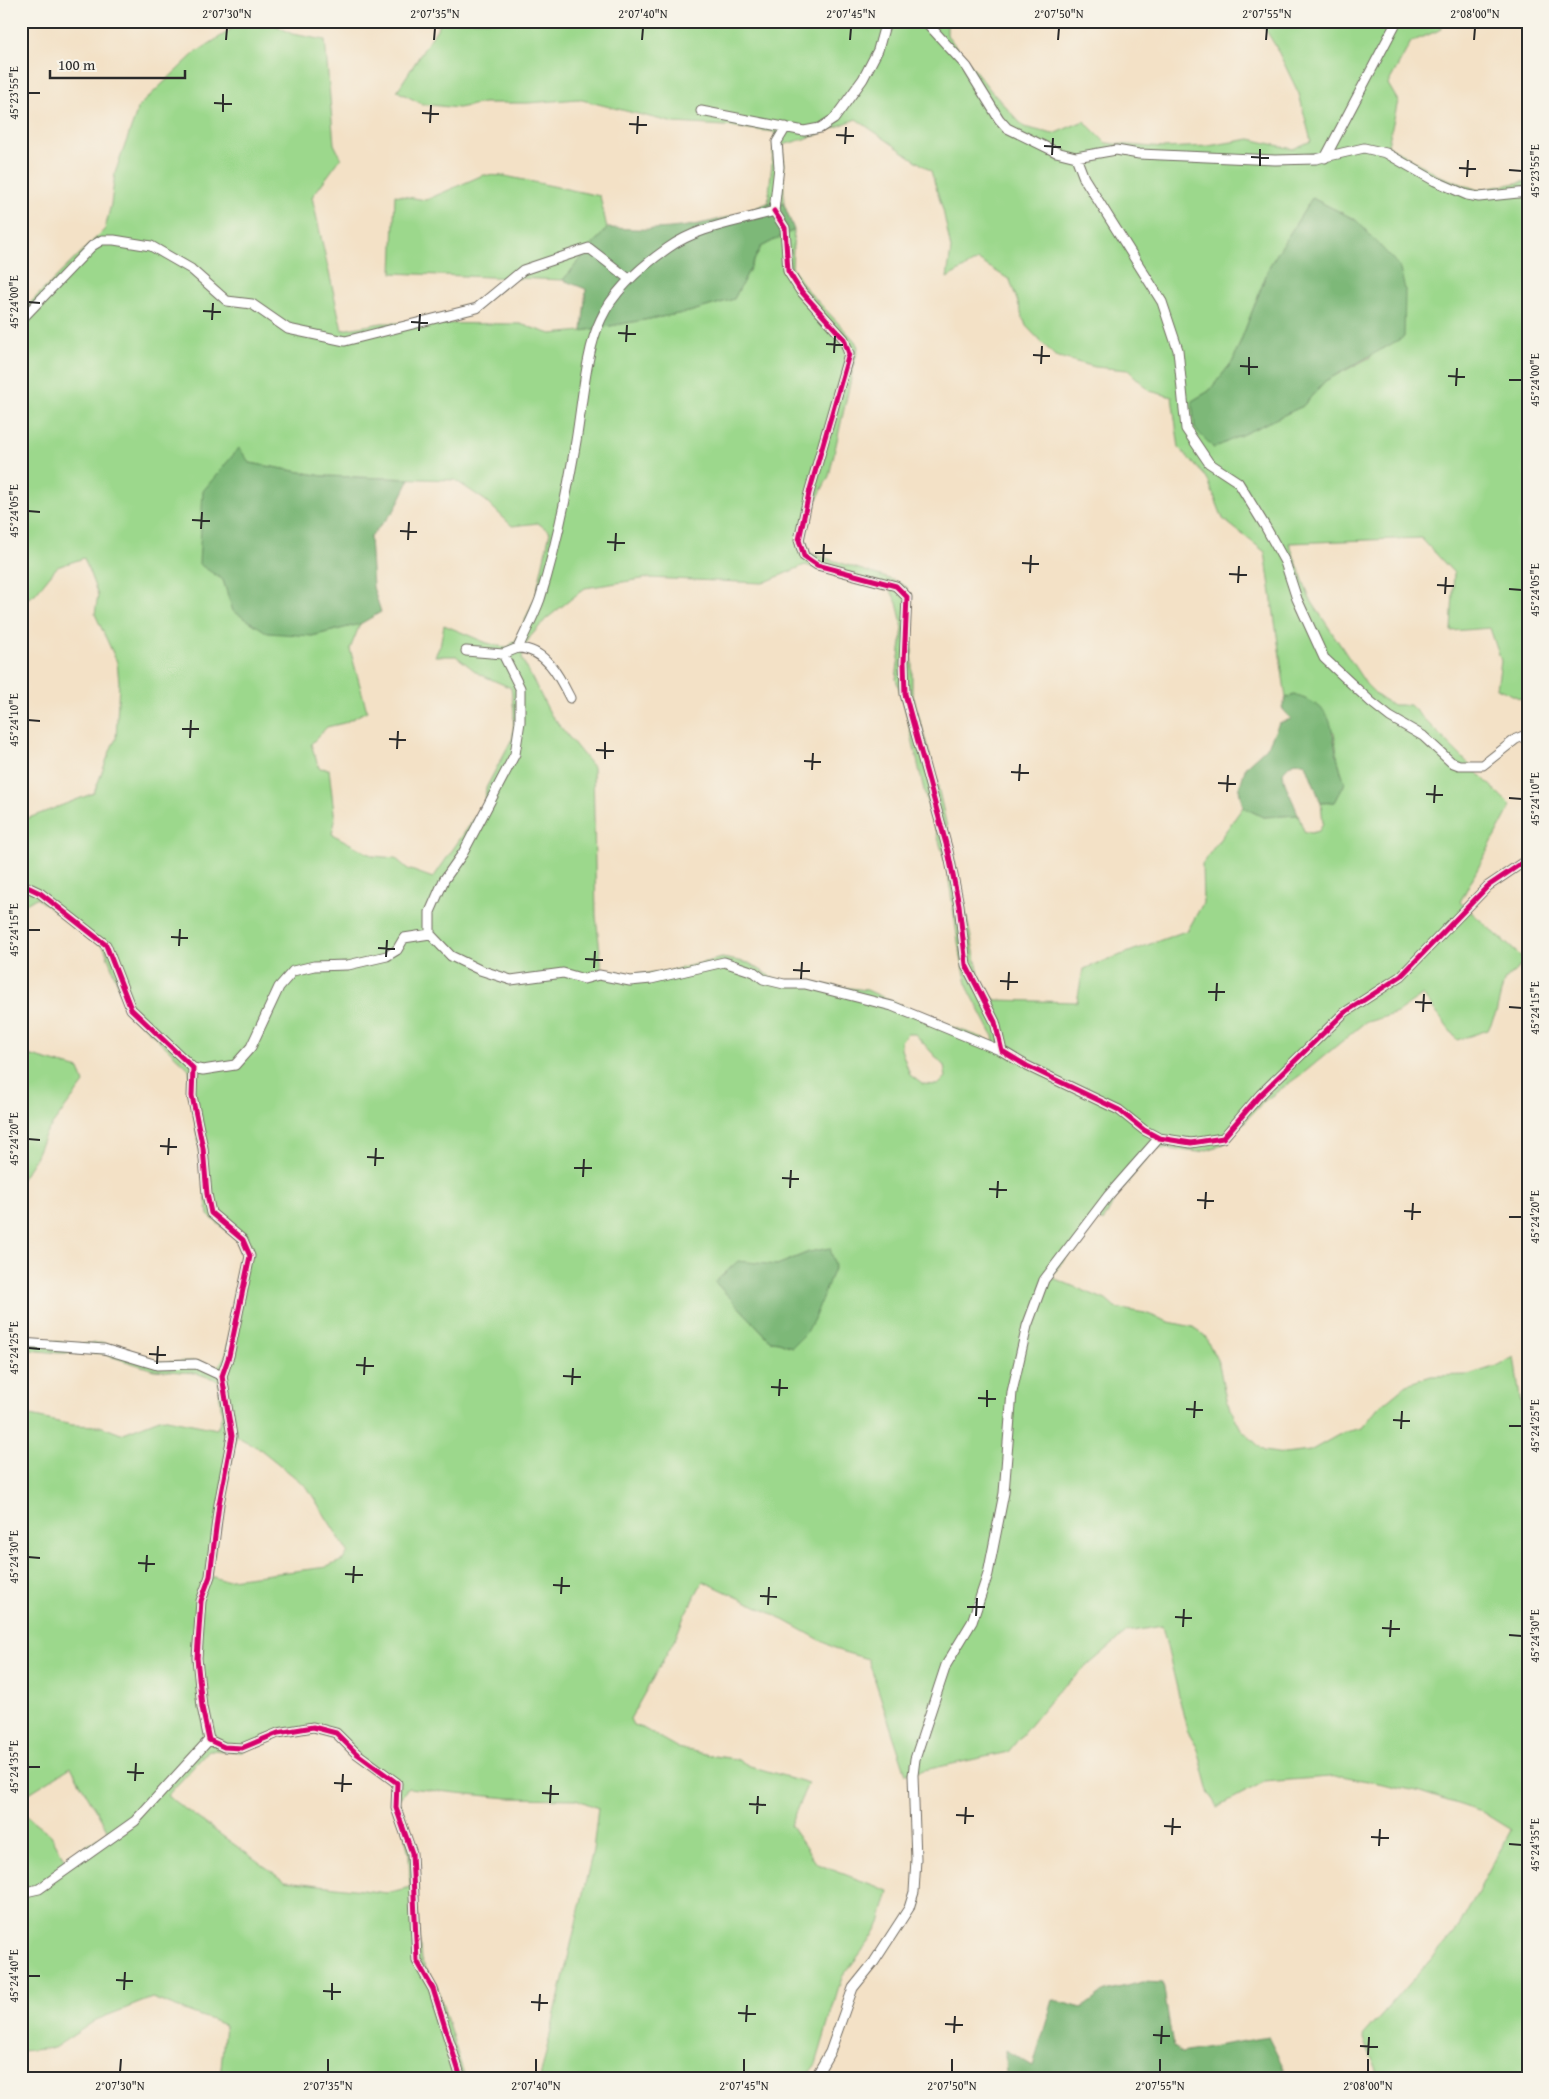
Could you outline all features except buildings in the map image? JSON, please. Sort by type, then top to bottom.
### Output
[{"type":"street","points":[[701,111],[804,131],[820,128],[834,118],[863,79],[878,50],[886,21]]},
{"type":"street","points":[[925,21],[967,67],[998,120],[1007,128],[1056,152],[1076,157],[1116,150],[1139,154],[1275,160],[1325,158],[1364,148],[1386,154],[1435,181],[1467,195],[1479,197],[1528,192]]},
{"type":"street","points":[[1325,158],[1397,21]]},
{"type":"street","points":[[786,127],[777,142],[779,166],[774,211],[785,228],[788,271],[800,290],[844,339],[849,354],[809,493],[799,540],[804,556],[817,564],[896,586],[907,597],[904,662],[905,694],[948,851],[959,905],[966,965],[995,1022],[1002,1050]]},
{"type":"street","points":[[1076,157],[1084,178],[1162,302],[1178,350],[1186,429],[1209,463],[1238,482],[1265,526],[1284,562],[1297,599],[1324,658],[1371,702],[1390,717],[1424,736],[1451,762],[1458,765],[1483,765],[1516,739],[1528,734]]},
{"type":"street","points":[[518,648],[539,601],[565,502],[591,353],[600,320],[608,306],[629,279],[668,247],[713,225],[739,221],[774,211]]},
{"type":"street","points":[[21,320],[92,246],[102,240],[151,246],[191,269],[228,301],[252,304],[288,329],[345,341],[477,308],[523,270],[589,248],[629,279]]},
{"type":"street","points":[[466,651],[503,654],[518,648],[524,648],[546,659],[556,671],[570,698]]},
{"type":"street","points":[[503,654],[520,688],[520,722],[514,754],[464,853],[444,880],[430,912],[430,934],[451,956],[480,970],[511,980],[563,973],[584,979],[598,975],[630,981],[651,979],[724,962],[754,972],[763,979],[784,984],[805,984],[892,1006],[1002,1050],[1027,1066],[1119,1110],[1144,1130],[1159,1138],[1191,1143],[1223,1138],[1260,1094],[1344,1013],[1401,976],[1488,886],[1528,859]]},
{"type":"street","points":[[21,884],[40,894],[106,945],[131,1009],[192,1068],[203,1070],[235,1065],[250,1047],[278,987],[293,971],[314,966],[348,965],[387,956],[397,950],[404,938],[430,934]]},
{"type":"street","points":[[192,1068],[192,1096],[204,1148],[207,1194],[211,1213],[243,1240],[250,1256],[229,1356],[222,1376],[232,1436],[219,1504],[210,1576],[201,1601],[197,1658],[202,1707],[209,1740]]},
{"type":"street","points":[[815,2078],[830,2052],[853,1988],[874,1962],[909,1908],[914,1892],[916,1859],[913,1775],[915,1759],[946,1665],[972,1622],[988,1574],[1004,1493],[1012,1392],[1027,1326],[1044,1280],[1108,1196],[1159,1138]]},
{"type":"street","points":[[21,1343],[104,1349],[157,1365],[196,1364],[222,1376]]},
{"type":"street","points":[[209,1740],[224,1746],[242,1748],[278,1733],[313,1727],[336,1733],[356,1753],[397,1783],[396,1808],[412,1853],[418,1961],[433,1989],[461,2078]]},
{"type":"street","points":[[21,1893],[39,1889],[135,1821],[209,1740]]},
{"type":"green space","points":[[241,21],[268,21],[292,34],[325,40],[334,144],[341,158],[312,197],[342,330],[382,323],[520,324],[551,334],[582,331],[689,312],[734,299],[761,247],[794,230],[792,267],[807,290],[855,341],[858,347],[829,476],[818,497],[804,536],[810,553],[896,581],[907,587],[912,617],[912,692],[937,782],[982,988],[996,1000],[1077,1002],[1083,969],[1188,930],[1203,903],[1202,864],[1243,807],[1263,817],[1298,815],[1304,831],[1311,833],[1319,831],[1323,823],[1321,803],[1335,802],[1345,783],[1338,761],[1334,732],[1294,695],[1286,698],[1265,552],[1223,519],[1207,478],[1179,448],[1172,397],[1150,391],[1128,370],[1095,367],[1055,356],[1026,326],[1010,280],[978,260],[947,278],[951,249],[943,210],[931,171],[856,119],[814,136],[783,145],[784,204],[768,203],[775,132],[725,126],[674,123],[578,99],[528,103],[483,103],[458,108],[422,104],[397,91],[442,21],[947,21],[947,35],[992,92],[1024,127],[1053,134],[1084,121],[1106,143],[1164,148],[1208,146],[1250,139],[1293,149],[1311,141],[1299,94],[1275,45],[1260,21],[1441,21],[1442,29],[1411,42],[1388,84],[1398,101],[1388,145],[1437,175],[1478,190],[1528,181],[1528,702],[1497,688],[1501,661],[1490,628],[1451,631],[1454,573],[1421,538],[1289,543],[1310,599],[1366,684],[1379,697],[1393,705],[1410,705],[1511,806],[1460,902],[1526,961],[1504,981],[1496,1013],[1488,1030],[1457,1040],[1423,995],[1397,1013],[1364,1023],[1306,1071],[1263,1102],[1223,1145],[1200,1152],[1155,1148],[1117,1195],[1103,1222],[1096,1218],[1051,1277],[1106,1300],[1115,1308],[1145,1313],[1169,1322],[1193,1327],[1205,1336],[1219,1364],[1226,1400],[1241,1429],[1264,1451],[1284,1454],[1310,1451],[1342,1433],[1362,1428],[1379,1407],[1407,1384],[1431,1376],[1468,1375],[1497,1366],[1514,1357],[1524,1425],[1528,1432],[1528,2078],[1380,2078],[1363,2037],[1459,1927],[1511,1830],[1482,1812],[1417,1791],[1342,1776],[1264,1782],[1217,1807],[1210,1795],[1197,1746],[1187,1730],[1162,1626],[1127,1632],[1057,1692],[1008,1752],[906,1774],[868,1659],[840,1651],[773,1614],[703,1581],[685,1614],[676,1637],[630,1719],[633,1725],[641,1727],[678,1748],[736,1759],[750,1766],[808,1783],[790,1825],[817,1864],[889,1891],[880,1923],[869,1942],[842,1977],[816,2064],[805,2078],[540,2078],[593,1850],[598,1808],[576,1799],[508,1798],[408,1788],[399,1799],[416,1853],[417,1908],[421,1960],[437,1987],[465,2078],[220,2078],[225,2025],[152,1998],[96,2020],[54,2048],[21,2051],[21,1804],[28,1817],[51,1835],[65,1861],[108,1831],[71,1767],[26,1795],[21,1801],[21,1414],[72,1425],[100,1426],[121,1434],[162,1418],[217,1429],[222,1416],[218,1380],[195,1373],[154,1370],[100,1353],[58,1353],[21,1349],[21,1338],[78,1344],[104,1343],[158,1362],[197,1361],[218,1367],[226,1355],[247,1256],[240,1242],[208,1215],[189,1069],[128,1011],[104,947],[36,898],[21,907],[21,821],[94,793],[116,739],[119,682],[117,662],[95,614],[98,595],[84,558],[57,567],[35,594],[21,602],[21,312],[105,229],[111,204],[115,173],[139,106],[195,53]],"holes":[[[1312,198],[1356,220],[1371,357],[1325,381],[1303,406],[1213,448],[1192,401],[1209,391],[1233,361],[1270,265]],[[250,463],[323,476],[455,480],[486,501],[512,526],[538,523],[550,532],[536,595],[517,639],[507,648],[487,643],[444,625],[440,646],[435,656],[456,656],[479,674],[511,688],[514,712],[513,737],[486,788],[485,803],[433,878],[408,869],[395,858],[373,856],[332,834],[335,821],[329,769],[319,768],[311,744],[327,727],[344,723],[367,711],[350,649],[360,624],[312,636],[233,611],[223,580]],[[805,565],[890,589],[897,603],[903,628],[896,679],[905,708],[926,799],[947,867],[959,948],[968,988],[993,1036],[994,1042],[936,1021],[867,990],[775,979],[749,963],[722,958],[660,973],[620,975],[602,969],[596,916],[593,767],[551,715],[522,659],[524,648],[530,637],[546,619],[585,588],[648,578],[763,583]],[[907,1034],[915,1034],[944,1066],[946,1077],[938,1085],[922,1084],[910,1075],[901,1049],[901,1041]],[[809,1252],[835,1266],[827,1285],[792,1347],[771,1341],[715,1282],[758,1264],[777,1265]],[[236,1436],[260,1449],[307,1487],[348,1552],[343,1560],[327,1567],[223,1580],[210,1576]],[[313,1731],[334,1737],[393,1785],[409,1854],[410,1887],[387,1893],[285,1881],[167,1796],[209,1750],[242,1752],[279,1736]]]},
{"type":"green space","points":[[483,175],[505,176],[600,196],[607,228],[563,280],[392,273],[395,195],[426,200]]},
{"type":"green space","points":[[1312,198],[1356,220],[1399,266],[1405,289],[1404,337],[1325,381],[1303,406],[1214,448],[1195,429],[1192,401],[1209,391],[1233,361],[1270,265]]},
{"type":"green space","points":[[768,203],[784,204],[794,230],[761,247],[734,299],[689,312],[582,331],[586,289],[563,280],[607,228],[648,229],[683,227],[726,218]]},
{"type":"green space","points":[[239,448],[250,463],[323,476],[410,479],[394,511],[370,537],[373,587],[381,612],[360,624],[312,636],[268,633],[233,611],[223,580],[199,564],[203,491]]},
{"type":"green space","points":[[1294,695],[1318,706],[1329,719],[1339,766],[1345,783],[1335,802],[1321,803],[1306,764],[1293,763],[1283,772],[1285,783],[1298,815],[1263,817],[1243,807],[1239,789],[1246,766],[1268,746],[1279,723],[1291,719],[1282,708],[1286,698]]},
{"type":"green space","points":[[21,1053],[79,1069],[84,1083],[46,1133],[33,1162],[21,1180]]},
{"type":"green space","points":[[830,1248],[835,1266],[814,1319],[807,1332],[792,1347],[771,1341],[715,1282],[738,1261],[777,1265],[809,1252]]},
{"type":"green space","points":[[1143,1982],[1163,1983],[1173,2047],[1181,2052],[1268,2037],[1289,2078],[1006,2078],[1005,2050],[1033,2066],[1053,2000],[1082,2008],[1105,1991]]},
{"type":"cycle path","points":[[774,211],[785,228],[788,271],[800,290],[844,339],[849,354],[809,493],[799,540],[804,556],[817,565],[896,586],[907,597],[904,662],[905,694],[948,851],[959,905],[966,965],[995,1022],[1002,1051],[1027,1066],[1119,1110],[1144,1130],[1159,1138],[1191,1143],[1223,1138],[1260,1095],[1344,1013],[1401,976],[1488,886],[1528,859]]},
{"type":"cycle path","points":[[21,884],[40,893],[106,945],[131,1009],[193,1068],[192,1096],[203,1148],[207,1194],[211,1213],[243,1240],[250,1256],[229,1356],[222,1376],[232,1436],[219,1504],[210,1576],[201,1601],[197,1658],[202,1707],[209,1740],[224,1747],[242,1748],[278,1733],[313,1727],[336,1733],[356,1753],[397,1783],[396,1808],[412,1853],[417,1961],[433,1989],[461,2078]]}]
